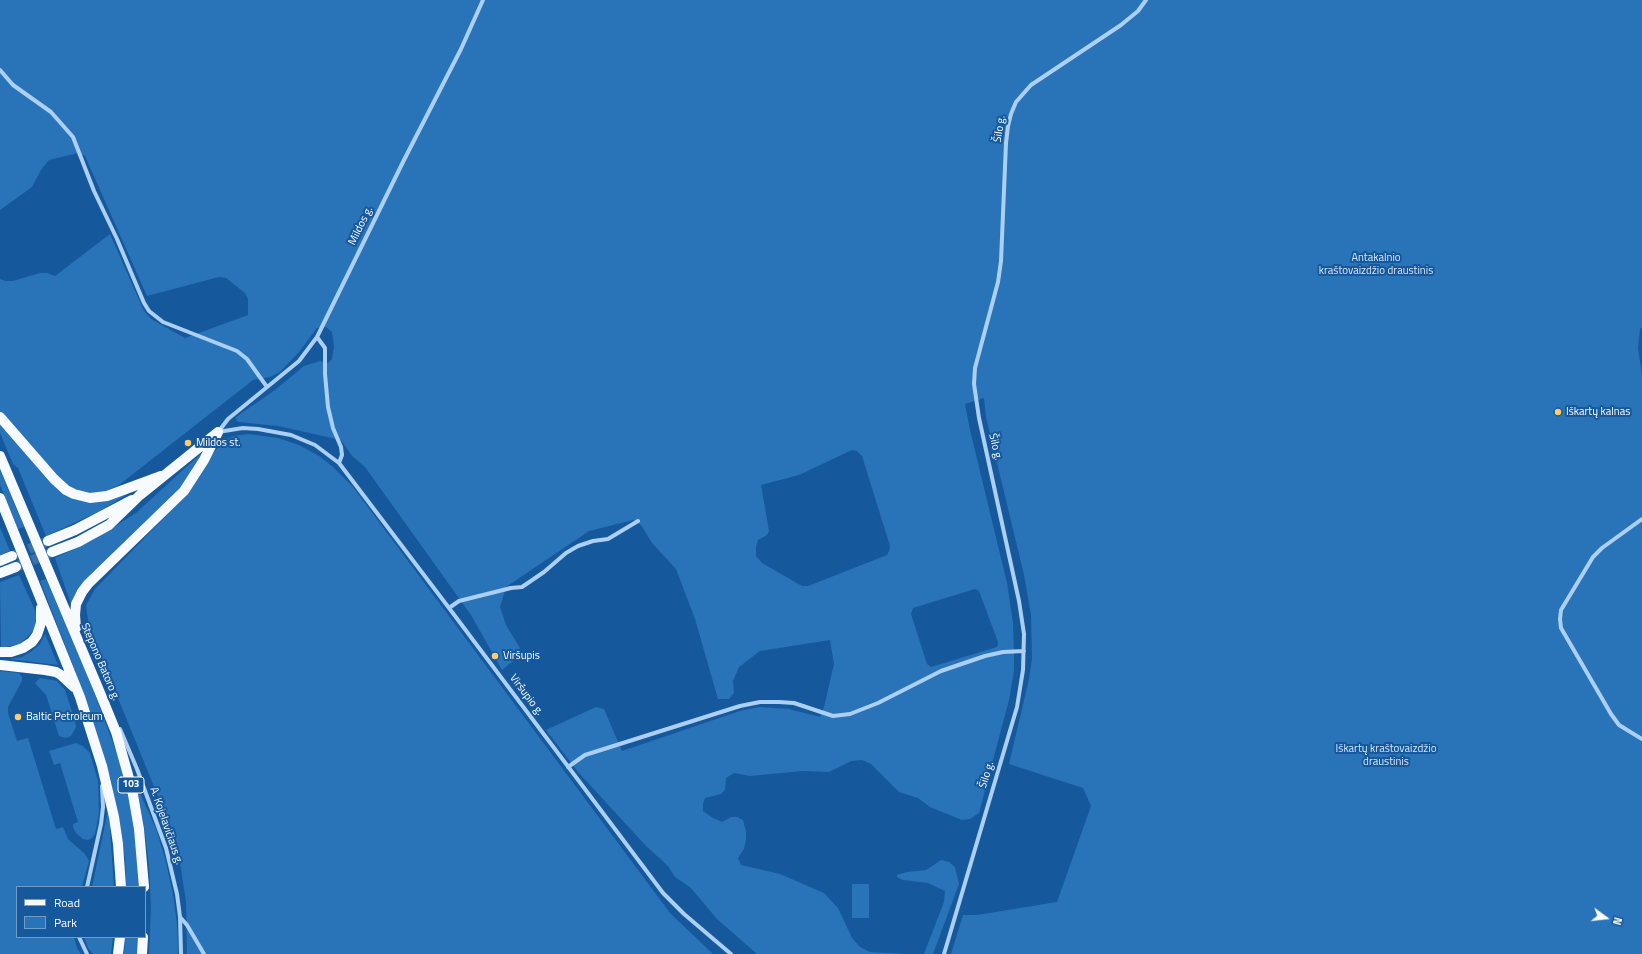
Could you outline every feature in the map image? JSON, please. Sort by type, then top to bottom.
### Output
[{"type":"main road","points":[[0,417],[56,482],[66,490],[78,495],[90,498],[107,496],[168,473]]},
{"type":"main road","points":[[52,552],[78,542],[109,525],[140,495],[218,432]]},
{"type":"main road","points":[[77,640],[75,615],[76,604],[82,592],[88,584],[184,491],[204,460],[218,432]]},
{"type":"main road","name":"Stepono Batoro g.","points":[[0,456],[116,732],[132,789],[139,829],[144,886]]},
{"type":"main road","points":[[48,541],[75,530],[140,495]]},
{"type":"main road","name":"103","points":[[0,498],[80,697],[102,766],[114,817],[118,844],[121,886]]},
{"type":"main road","points":[[0,561],[12,556]]},
{"type":"main road","points":[[0,573],[16,567]]},
{"type":"main road","points":[[0,652],[11,652],[23,648],[32,642],[37,635],[41,623],[42,612],[39,594]]},
{"type":"main road","points":[[0,665],[56,672],[68,681],[80,697]]},
{"type":"main road","points":[[118,954],[120,938]]},
{"type":"main road","points":[[142,954],[143,938]]},
{"type":"street","name":"Mildos g.","points":[[218,432],[228,419],[298,361],[317,338],[404,160],[462,49],[483,0]]},
{"type":"street","name":"Šilo g.","points":[[944,954],[1016,707],[1021,686],[1024,651],[1023,622],[1020,601],[979,418],[974,384],[975,368],[998,282],[1001,261],[1008,126],[1016,102],[1031,85],[1121,25],[1138,11],[1146,0]]},
{"type":"street","points":[[0,70],[13,84],[51,112],[73,137],[94,191],[117,239],[144,304],[149,311],[163,322],[237,351],[247,359],[267,387]]},
{"type":"street","points":[[317,338],[325,348],[325,374],[328,407],[333,428],[341,447],[342,455],[339,463]]},
{"type":"street","name":"Viršupio g.","points":[[218,432],[243,428],[258,428],[291,435],[315,445],[339,463],[663,893],[684,914],[731,954]]},
{"type":"street","points":[[1642,519],[1602,548],[1593,557],[1561,610],[1560,619],[1561,628],[1610,714],[1619,725],[1642,740]]},
{"type":"street","points":[[449,608],[459,601],[511,588],[522,587],[572,550],[585,543],[608,539],[638,522]]},
{"type":"street","points":[[568,767],[585,755],[740,706],[760,702],[794,704],[833,716],[850,714],[878,703],[941,671],[985,656],[1003,652],[1024,651]]},
{"type":"street","name":"A. Kojelavičiaus g.","points":[[98,688],[118,726],[157,821],[173,875],[180,917],[181,954]]},
{"type":"street","points":[[87,886],[101,824],[103,807],[102,766]]},
{"type":"street","points":[[180,917],[187,925],[204,954]]},
{"type":"street","points":[[79,938],[87,954]]},
{"type":"green space","points":[[0,0],[1642,0],[1642,327],[1640,329],[1638,348],[1642,375],[1642,954],[951,954],[963,915],[977,915],[1057,902],[1091,806],[1083,788],[1009,764],[1029,679],[1032,659],[1031,615],[1024,575],[986,417],[984,398],[965,404],[1007,583],[1013,623],[1014,671],[1009,700],[979,813],[970,819],[962,820],[930,807],[918,798],[899,792],[871,764],[862,760],[851,761],[829,772],[802,771],[750,776],[734,773],[726,778],[725,790],[721,794],[705,798],[703,811],[722,822],[731,817],[737,817],[743,820],[746,831],[746,840],[744,849],[738,858],[741,865],[780,874],[824,893],[838,908],[852,938],[860,947],[870,952],[909,954],[757,954],[717,919],[691,888],[675,877],[668,866],[646,846],[578,772],[546,730],[596,707],[604,709],[622,751],[740,711],[759,707],[789,709],[820,717],[824,707],[834,664],[830,640],[760,651],[739,667],[733,681],[734,693],[729,699],[718,699],[695,619],[676,569],[652,543],[641,525],[633,520],[589,531],[506,587],[500,607],[506,625],[520,648],[517,658],[502,670],[471,615],[365,467],[352,456],[341,440],[278,426],[239,422],[236,420],[236,417],[275,390],[304,366],[320,361],[328,363],[332,359],[334,347],[332,332],[326,327],[317,328],[299,352],[280,372],[270,377],[253,380],[119,485],[99,494],[85,494],[63,483],[0,412],[0,279],[5,281],[13,281],[40,273],[47,273],[55,276],[110,234],[144,311],[151,319],[185,338],[248,315],[248,299],[245,293],[226,278],[219,277],[147,296],[85,156],[78,153],[49,160],[41,170],[32,187],[0,210]],"holes":[[[852,450],[857,451],[862,456],[890,546],[889,551],[887,555],[808,586],[802,586],[762,563],[756,556],[758,540],[767,535],[769,531],[761,485],[799,475]],[[975,589],[979,591],[998,642],[997,647],[931,667],[927,664],[911,614],[913,608]]]},
{"type":"green space","points":[[0,421],[70,495],[133,491],[98,512],[46,536],[18,468],[13,464],[0,433]]},
{"type":"green space","points":[[248,434],[278,438],[299,445],[319,456],[333,467],[353,487],[670,913],[713,954],[187,954],[186,902],[177,843],[89,627],[86,605],[95,589],[189,492],[210,457],[224,440],[234,436]]},
{"type":"green space","points":[[206,449],[188,480],[72,607],[55,558],[93,540],[136,513]]},
{"type":"green space","points":[[0,470],[24,527],[18,529],[0,485]]},
{"type":"green space","points":[[0,527],[10,551],[0,555]]},
{"type":"green space","points":[[19,575],[35,610],[37,622],[33,631],[20,644],[1,648],[0,582]]},
{"type":"green space","points":[[46,579],[86,671],[121,764],[131,804],[137,841],[140,886],[126,886],[125,859],[119,818],[111,781],[100,743],[74,668],[40,581]]},
{"type":"green space","points":[[45,634],[58,665],[9,659],[22,657],[32,651],[40,644]]},
{"type":"green space","points":[[0,671],[19,673],[22,677],[22,681],[8,707],[8,713],[17,741],[28,738],[56,829],[63,827],[68,839],[85,854],[89,861],[82,886],[16,886],[16,938],[74,938],[77,948],[81,954],[0,954]]},
{"type":"green space","points":[[40,678],[57,681],[65,690],[76,727],[71,736],[66,738],[59,736],[46,695],[35,683]]},
{"type":"green space","points":[[76,743],[83,746],[90,753],[98,781],[99,813],[95,834],[88,840],[83,839],[76,833],[73,827],[73,824],[78,822],[60,763],[54,765],[49,751]]},
{"type":"green space","points":[[136,784],[156,829],[165,858],[173,894],[177,924],[178,954],[149,954],[151,907],[149,868],[145,832]]},
{"type":"green space","points":[[108,810],[111,828],[114,886],[92,886]]},
{"type":"green space","points":[[941,860],[949,862],[955,867],[959,884],[933,954],[924,954],[944,902],[945,891],[928,883],[903,880],[897,877],[897,875],[907,872],[926,870]]},
{"type":"green space","points":[[852,884],[869,884],[869,918],[852,918]]},
{"type":"green space","points":[[84,938],[113,938],[111,954],[93,954],[88,948]]},
{"type":"green space","points":[[125,938],[139,938],[137,954],[124,954]]},
{"type":"tunnel","points":[[15,555],[46,542]]},
{"type":"tunnel","points":[[18,566],[50,553]]},
{"type":"place","name":"Iškartų kalnas","points":[[1558,412]]},
{"type":"place","name":"Mildos st.","points":[[188,443]]},
{"type":"place","name":"Viršupis","points":[[495,656]]},
{"type":"place","name":"Baltic Petroleum","points":[[18,717]]},
{"type":"park label","name":"Antakalnio kraštovaizdžio draustinis","points":[[1376,264]]},
{"type":"park label","name":"Iškartų kraštovaizdžio draustinis","points":[[1386,755]]}]
